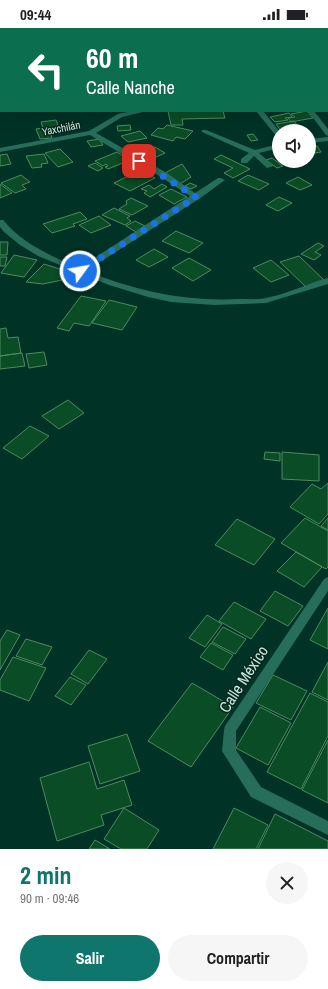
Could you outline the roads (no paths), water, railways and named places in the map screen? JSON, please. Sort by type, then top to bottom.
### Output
[{"type":"street","name":"Yaxchilán","points":[[0,150],[91,133],[120,115],[138,112]]},
{"type":"street","points":[[260,112],[272,127]]},
{"type":"street","points":[[313,112],[328,134]]},
{"type":"street","points":[[204,131],[254,152],[270,166]]},
{"type":"street","points":[[91,133],[164,175],[196,197]]},
{"type":"street","points":[[316,140],[328,139]]},
{"type":"street","points":[[244,161],[254,152],[272,148]]},
{"type":"street","points":[[80,271],[221,180]]},
{"type":"street","points":[[0,222],[8,233],[22,244],[80,271],[141,294],[165,299],[212,304],[269,300],[328,281]]},
{"type":"street","name":"Calle México","points":[[328,582],[230,730],[229,751],[256,792],[328,828]]}]
